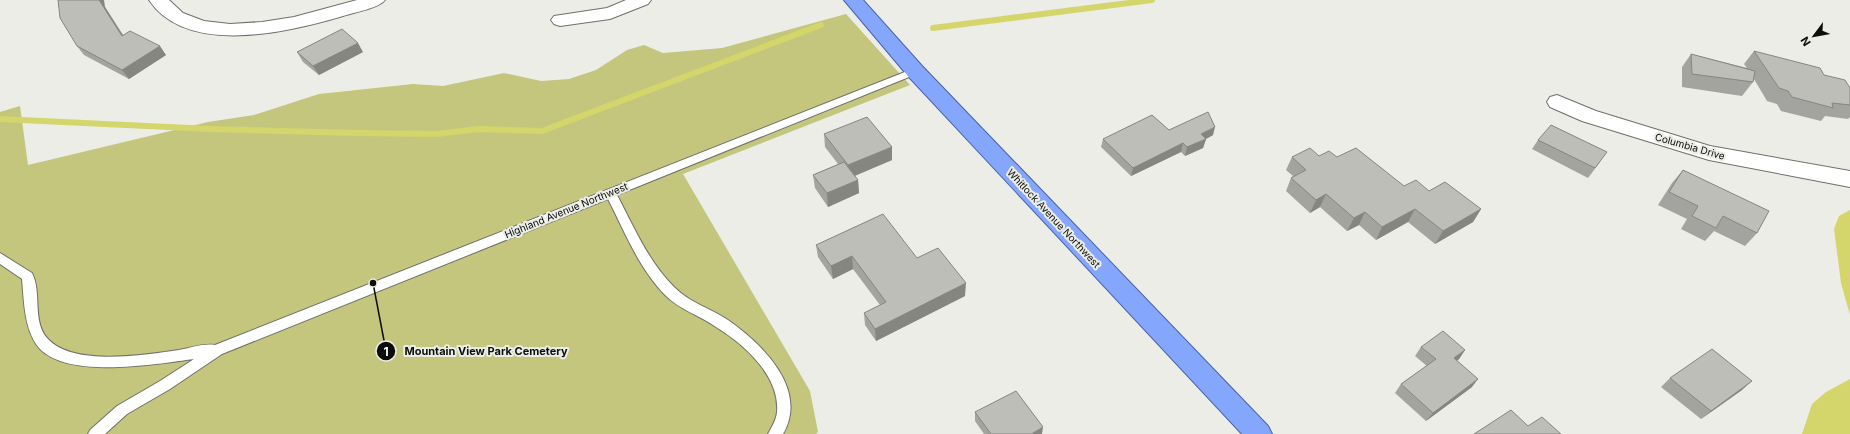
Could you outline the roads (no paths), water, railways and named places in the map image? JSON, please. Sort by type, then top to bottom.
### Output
[{"type":"highway","name":"Whitlock Avenue Northwest","points":[[853,0],[915,71],[1259,434]]},
{"type":"street","points":[[158,0],[170,14],[179,18],[210,27],[229,29],[265,28],[292,24],[341,12],[376,0]]},
{"type":"street","points":[[560,20],[610,13],[642,0]]},
{"type":"street","name":"Columbia Drive","points":[[1558,102],[1590,116],[1709,153],[1850,179]]},
{"type":"lane","name":"Highland Avenue Northwest","points":[[217,350],[915,71]]},
{"type":"lane","points":[[610,192],[642,254],[652,271],[662,283],[682,301],[723,324],[758,353],[771,369],[780,386],[784,403],[784,420],[775,434]]},
{"type":"lane","points":[[0,258],[28,277],[35,329],[43,344],[58,355],[87,361],[129,362],[217,350]]},
{"type":"lane","points":[[95,434],[122,410],[165,385],[217,350]]},
{"type":"waterway","points":[[933,28],[1152,0]]},
{"type":"waterway","points":[[0,119],[210,129],[356,133],[437,134],[478,129],[542,131],[821,25]]},
{"type":"place","name":"Mountain View Park Cemetery","points":[[373,283]]}]
